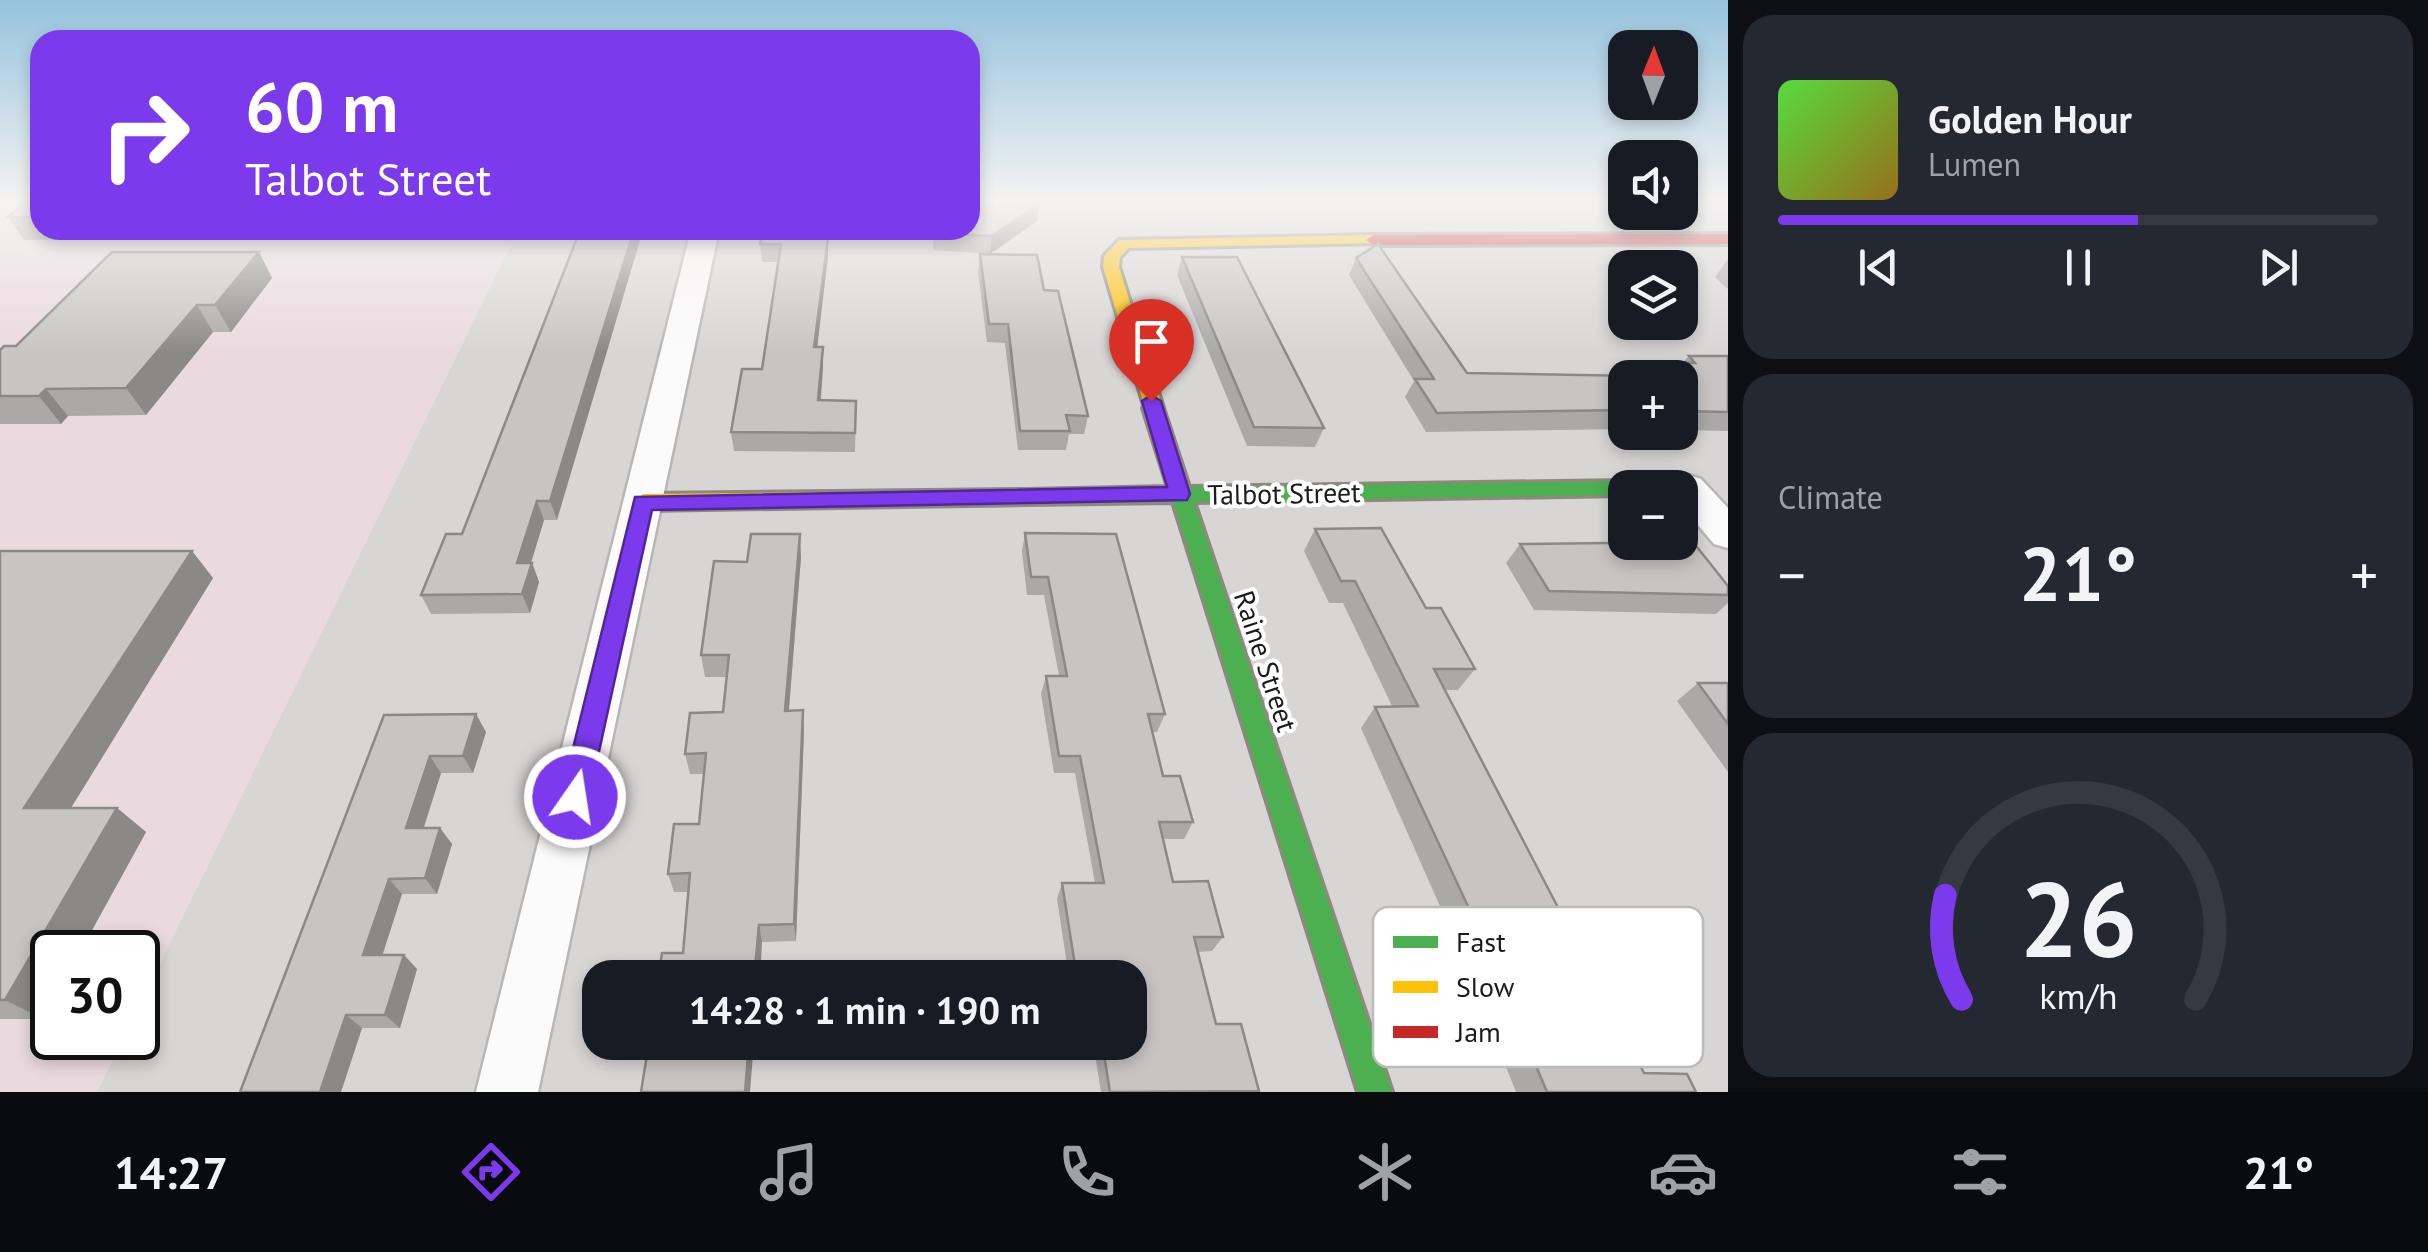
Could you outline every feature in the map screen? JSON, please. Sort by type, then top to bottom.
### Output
[{"type":"street","points":[[507,1092],[700,251]]},
{"type":"street","name":"Raine Street","points":[[1117,251],[1111,267],[1180,494],[1376,1092]]},
{"type":"street","points":[[1698,488],[1728,487]]},
{"type":"street","name":"Talbot Street","points":[[643,502],[1608,488]]},
{"type":"street","points":[[1698,503],[1728,534]]},
{"type":"shaded area","points":[[0,251],[508,251],[160,963],[160,930],[30,930],[30,1060],[112,1060],[96,1092],[0,1092]]},
{"type":"shaded area","points":[[508,251],[1608,251],[1608,340],[1698,340],[1698,251],[1728,251],[1728,1092],[97,1092],[112,1060],[160,1060],[160,963]]},
{"type":"building","points":[[572,251],[628,251],[550,501],[537,501],[517,563],[532,563],[522,594],[421,595],[446,534],[462,534]]},
{"type":"building","points":[[780,251],[826,251],[814,347],[823,347],[818,400],[856,401],[855,433],[731,432],[742,369],[762,369]]},
{"type":"building","points":[[1367,251],[1383,251],[1467,373],[1608,375],[1608,410],[1437,413],[1415,379],[1434,379],[1356,258]]},
{"type":"building","points":[[112,252],[259,252],[215,305],[197,305],[126,388],[46,389],[39,396],[0,396],[0,350],[16,346]]},
{"type":"building","points":[[980,254],[1037,255],[1044,290],[1058,291],[1088,416],[1066,415],[1070,431],[1020,431],[1008,324],[989,324]]},
{"type":"building","points":[[1182,257],[1237,257],[1324,428],[1254,427]]},
{"type":"building","points":[[1689,356],[1728,356],[1728,412],[1698,411],[1698,360]]},
{"type":"building","points":[[1381,528],[1426,608],[1441,608],[1475,669],[1434,669],[1558,907],[1468,907],[1375,707],[1418,706],[1355,581],[1341,581],[1315,529]]},
{"type":"building","points":[[1025,533],[1116,534],[1165,714],[1148,714],[1163,776],[1180,776],[1193,822],[1159,822],[1173,882],[1208,881],[1223,937],[1194,937],[1216,1024],[1241,1024],[1259,1091],[1110,1092],[1105,1060],[1147,1060],[1147,960],[1074,960],[1062,883],[1104,883],[1080,756],[1059,756],[1046,676],[1067,676],[1048,577],[1031,577]]},
{"type":"building","points":[[751,534],[800,534],[785,711],[803,710],[794,924],[759,925],[756,960],[661,960],[662,953],[683,953],[690,873],[668,874],[674,824],[699,824],[706,753],[685,754],[690,713],[723,712],[729,655],[701,655],[714,561],[747,562]]},
{"type":"building","points":[[1608,543],[1608,560],[1698,560],[1698,548],[1728,586],[1728,595],[1549,591],[1520,544]]},
{"type":"building","points":[[0,551],[192,551],[24,808],[117,808],[46,930],[30,930],[30,957],[5,1000],[0,1000]]},
{"type":"building","points":[[1698,683],[1728,683],[1728,724]]},
{"type":"building","points":[[476,714],[463,756],[430,756],[406,828],[440,828],[425,878],[389,879],[363,955],[404,955],[385,1015],[346,1015],[320,1092],[240,1092],[384,715]]},
{"type":"building","points":[[646,1060],[748,1060],[745,1092],[641,1092]]},
{"type":"building","points":[[1537,1067],[1641,1067],[1644,1073],[1687,1074],[1696,1092],[1547,1092]]},
{"type":"traffic: fast","points":[[1153,408],[1375,1092]]},
{"type":"traffic: fast","points":[[1027,497],[1608,488]]},
{"type":"traffic: slow","points":[[1117,251],[1111,267],[1153,408]]},
{"type":"traffic: slow","points":[[643,502],[1027,497]]},
{"type":"route","points":[[575,797],[643,502],[1180,494],[1151,401]]}]
